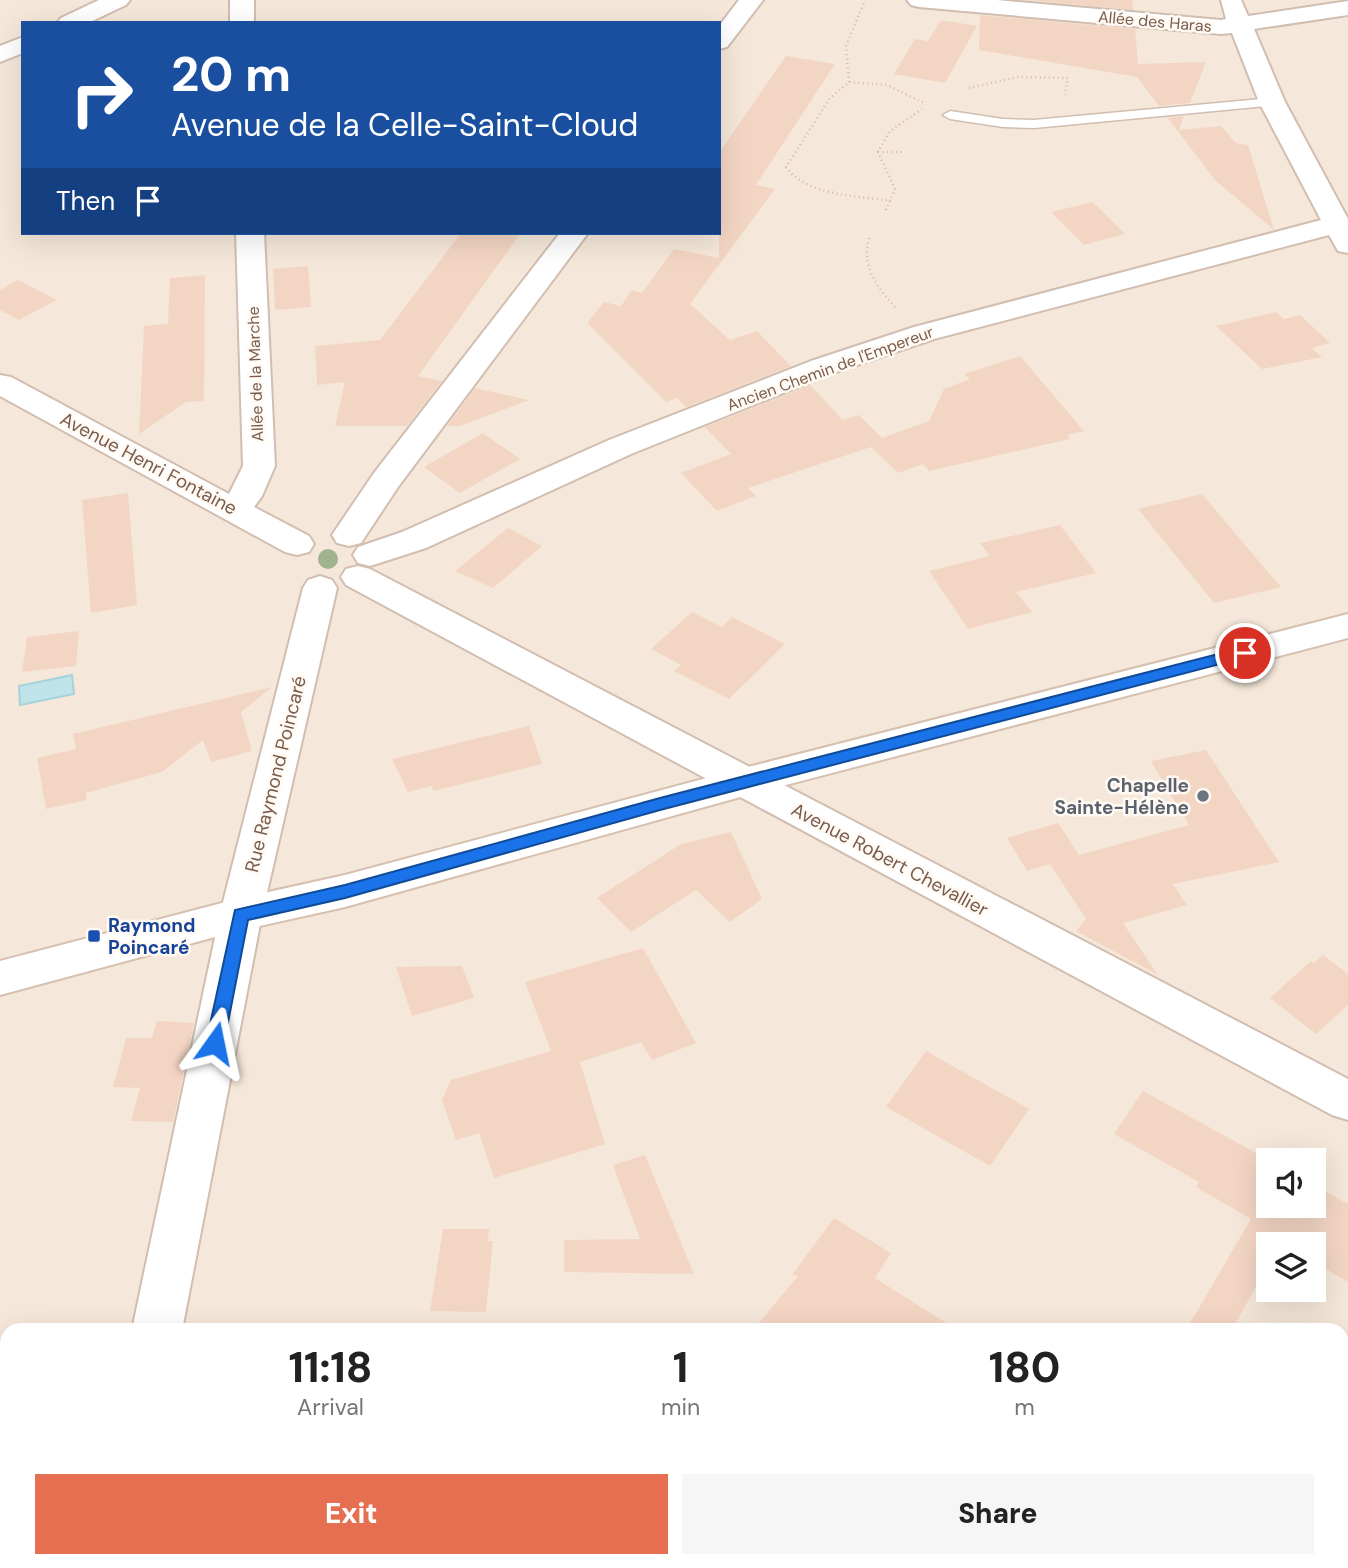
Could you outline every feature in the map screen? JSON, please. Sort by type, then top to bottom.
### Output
[{"type":"street","points":[[73,21],[118,0]]},
{"type":"street","points":[[242,0],[242,21]]},
{"type":"street","points":[[721,39],[751,0]]},
{"type":"street","name":"Allée des Haras","points":[[919,0],[1222,27],[1348,8]]},
{"type":"street","points":[[1230,0],[1272,102],[1345,230]]},
{"type":"street","points":[[0,55],[21,45]]},
{"type":"street","name":"Ancien Chemin de l'Empereur","points":[[359,556],[414,540],[620,447],[822,367],[924,333],[1345,230]]},
{"type":"street","name":"Allée de la Marche","points":[[233,508],[246,496],[259,466],[250,235]]},
{"type":"street","points":[[359,556],[321,534],[298,544],[285,560],[290,576],[297,583],[320,588],[347,583],[359,556],[386,480],[572,235]]},
{"type":"street","name":"Avenue Henri Fontaine","points":[[0,384],[298,544]]},
{"type":"street","name":"Avenue Robert Chevallier","points":[[359,556],[744,782],[1348,1101]]},
{"type":"street","name":"Rue Raymond Poincaré","points":[[157,1323],[241,915],[320,588]]},
{"type":"street","points":[[0,978],[241,915],[345,891],[744,782],[1348,626]]},
{"type":"lane","points":[[950,116],[1003,123],[1062,123],[1272,102]]},
{"type":"path","points":[[849,82],[846,46],[865,0]]},
{"type":"path","points":[[891,201],[818,187],[788,173],[786,167],[830,98],[849,82],[887,85],[928,105]]},
{"type":"path","points":[[878,152],[903,152]]},
{"type":"path","points":[[869,238],[865,251],[867,267],[884,297],[924,333]]},
{"type":"shaded area","points":[[0,0],[1348,0],[1348,1323],[0,1323]]},
{"type":"water","points":[[72,675],[74,694],[20,705],[19,686]]},
{"type":"building","points":[[1027,0],[1132,0],[1133,10]]},
{"type":"building","points":[[980,15],[1135,29],[1138,64],[1206,62],[1190,103],[1159,106],[1137,77],[979,50]]},
{"type":"building","points":[[941,20],[977,26],[945,83],[894,74],[915,39],[928,41]]},
{"type":"building","points":[[786,56],[835,64],[756,185],[775,189],[690,304],[730,340],[757,331],[791,366],[686,407],[677,398],[666,402],[587,323],[604,302],[621,306],[632,290],[642,293],[674,249],[719,258],[721,150]]},
{"type":"building","points":[[1184,116],[1179,130],[1221,126],[1236,143],[1248,145],[1274,230],[1215,180],[1168,118]]},
{"type":"building","points":[[1093,202],[1125,234],[1084,245],[1051,212]]},
{"type":"building","points":[[459,235],[520,235],[418,376],[442,381],[407,426],[335,426],[345,382],[317,385],[315,346],[380,340]]},
{"type":"building","points":[[308,266],[311,307],[275,310],[273,269]]},
{"type":"building","points":[[205,275],[204,401],[186,402],[139,434],[144,326],[168,324],[170,278]]},
{"type":"building","points":[[18,280],[57,300],[19,320],[0,310],[0,290]]},
{"type":"building","points":[[1276,312],[1284,319],[1300,315],[1330,343],[1312,348],[1322,357],[1262,369],[1216,326]]},
{"type":"building","points":[[1020,356],[1084,431],[1067,435],[1070,439],[929,471],[923,464],[898,473],[871,447],[748,488],[756,496],[717,511],[681,473],[731,454],[705,427],[810,385],[843,420],[859,415],[882,438],[929,421],[944,389],[970,379],[964,374]]},
{"type":"building","points":[[475,388],[529,400],[460,426],[447,426]]},
{"type":"building","points":[[483,433],[520,459],[460,493],[424,467]]},
{"type":"building","points":[[128,493],[137,605],[91,613],[82,500]]},
{"type":"building","points":[[1202,494],[1281,587],[1214,603],[1138,509]]},
{"type":"building","points":[[1060,525],[1096,573],[1016,592],[1032,612],[968,629],[929,571],[990,556],[980,543]]},
{"type":"building","points":[[508,528],[542,546],[493,588],[455,571]]},
{"type":"building","points":[[692,612],[722,627],[732,617],[785,644],[729,699],[674,671],[681,665],[651,649]]},
{"type":"building","points":[[79,631],[76,666],[22,672],[27,637]]},
{"type":"building","points":[[272,687],[241,712],[252,751],[211,762],[203,740],[162,772],[86,793],[86,800],[46,809],[37,758],[76,749],[73,734]]},
{"type":"building","points":[[529,726],[542,764],[433,791],[432,786],[408,792],[392,759]]},
{"type":"building","points":[[1206,750],[1279,862],[1173,884],[1187,905],[1123,923],[1158,975],[1076,931],[1086,919],[1050,864],[1027,871],[1007,838],[1058,823],[1079,855],[1189,825],[1151,761]]},
{"type":"building","points":[[731,832],[762,899],[730,922],[696,890],[631,932],[597,898],[681,844]]},
{"type":"building","points":[[643,948],[696,1043],[652,1060],[641,1042],[580,1062],[605,1144],[494,1178],[479,1133],[456,1140],[442,1100],[451,1080],[551,1051],[525,982]]},
{"type":"building","points":[[1323,955],[1348,974],[1348,1005],[1316,1034],[1270,998],[1311,961],[1314,963]]},
{"type":"building","points":[[462,966],[474,998],[412,1016],[396,967]]},
{"type":"building","points":[[157,1021],[194,1023],[173,1122],[131,1121],[140,1088],[113,1087],[126,1038],[152,1038]]},
{"type":"building","points":[[926,1051],[1029,1109],[990,1166],[886,1107]]},
{"type":"building","points":[[1143,1091],[1256,1153],[1256,1218],[1326,1218],[1326,1192],[1348,1204],[1348,1282],[1326,1269],[1326,1232],[1256,1232],[1256,1287],[1236,1323],[1190,1323],[1251,1219],[1196,1187],[1199,1182],[1114,1134]]},
{"type":"building","points":[[645,1155],[694,1274],[564,1272],[564,1240],[640,1239],[613,1165]]},
{"type":"building","points":[[834,1218],[891,1253],[875,1278],[947,1323],[759,1323],[798,1276],[792,1275]]},
{"type":"building","points":[[443,1229],[489,1229],[488,1241],[493,1241],[486,1312],[430,1311]]},
{"type":"place","name":"Chapelle Sainte-Hélène","points":[[1203,796]]},
{"type":"place","name":"Raymond Poincaré","points":[[94,936]]},
{"type":"route","points":[[215,1043],[241,915],[345,891],[660,804],[1245,653]]}]
